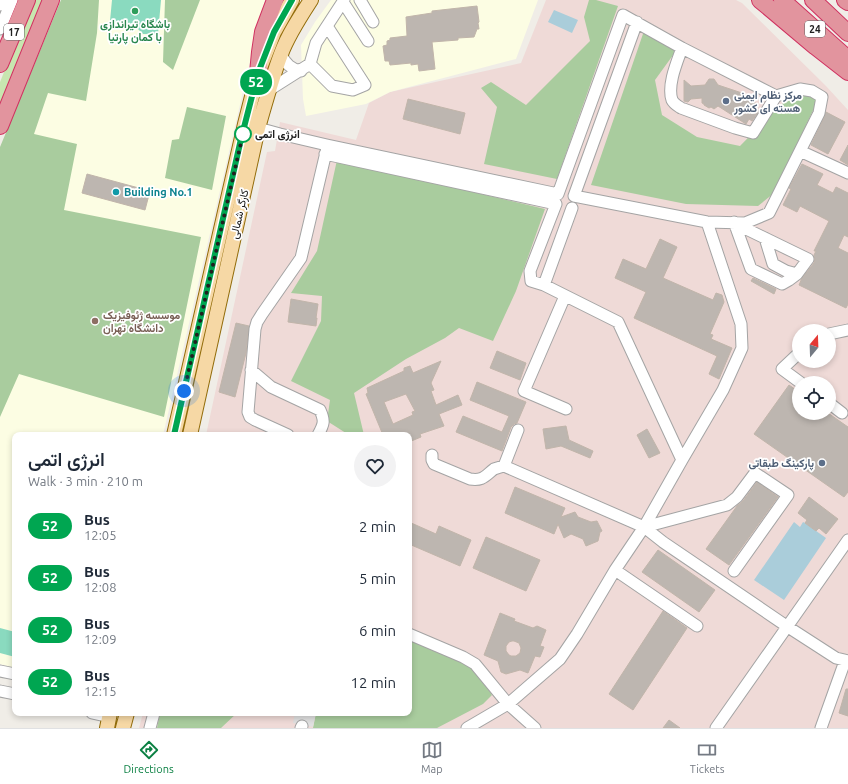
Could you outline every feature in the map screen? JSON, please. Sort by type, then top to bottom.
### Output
[{"type":"highway","name":"17","points":[[0,64],[27,0]]},
{"type":"highway","points":[[0,126],[51,0]]},
{"type":"highway","points":[[258,73],[263,32],[275,0]]},
{"type":"highway","points":[[760,0],[848,72]]},
{"type":"highway","name":"24","points":[[782,0],[848,59]]},
{"type":"highway","name":"24","points":[[813,0],[848,33]]},
{"type":"main road","name":"کارگر شمالی","points":[[175,432],[258,73],[274,32],[292,0]]},
{"type":"main road","name":"کارگر شمالی","points":[[191,432],[258,128],[281,55],[310,0]]},
{"type":"main road","points":[[221,229],[235,232]]},
{"type":"main road","points":[[123,728],[126,716]]},
{"type":"lane","points":[[0,5],[2,0]]},
{"type":"lane","points":[[0,29],[12,0]]},
{"type":"lane","points":[[360,0],[373,22]]},
{"type":"lane","points":[[269,90],[310,64],[316,43],[344,1],[368,41]]},
{"type":"lane","points":[[682,460],[618,322],[544,285],[531,281],[530,271],[623,14],[682,48],[776,96]]},
{"type":"lane","points":[[544,285],[575,203],[574,196],[637,22]]},
{"type":"lane","points":[[310,64],[332,86],[354,90],[365,85],[327,26]]},
{"type":"lane","points":[[572,208],[569,210],[563,210],[558,207],[557,199],[560,192],[567,190],[574,196],[707,222],[746,223],[769,213],[819,113],[822,97],[812,91],[800,89],[776,96],[753,133],[735,128],[681,108],[672,101],[671,82],[682,48]]},
{"type":"lane","points":[[281,55],[290,67],[301,71]]},
{"type":"lane","points":[[258,128],[326,149],[557,199]]},
{"type":"lane","points":[[281,432],[255,420],[250,417],[248,412],[255,328],[262,314],[301,258],[326,149]]},
{"type":"lane","points":[[800,151],[848,173]]},
{"type":"lane","points":[[467,728],[508,704],[560,659],[577,634],[615,570],[644,527],[724,390],[742,348],[741,324],[707,222]]},
{"type":"lane","points":[[734,222],[766,238],[808,259],[797,274],[782,284],[751,269],[734,222]]},
{"type":"lane","points":[[766,238],[773,264],[786,271],[797,274]]},
{"type":"lane","points":[[565,296],[524,391],[566,409]]},
{"type":"lane","points":[[836,333],[848,330]]},
{"type":"lane","points":[[792,360],[782,369],[792,376]]},
{"type":"lane","points":[[251,370],[271,387],[320,410],[324,419],[320,432]]},
{"type":"lane","points":[[836,408],[842,413]]},
{"type":"lane","points":[[504,466],[518,430]]},
{"type":"lane","points":[[432,455],[434,464],[470,479],[476,480],[482,478],[496,468],[504,466],[644,527],[663,542],[788,627],[836,658],[846,661],[821,728]]},
{"type":"lane","points":[[644,527],[727,505],[737,497],[755,473],[788,495],[734,571]]},
{"type":"lane","points":[[716,728],[848,540]]},
{"type":"lane","points":[[615,570],[697,626]]},
{"type":"lane","points":[[412,635],[463,657],[475,664],[508,704],[535,728]]},
{"type":"lane","points":[[0,670],[12,673]]},
{"type":"lane","points":[[0,691],[12,693]]},
{"type":"lane","points":[[150,728],[153,716]]},
{"type":"shaded area","name":"موسسه ژئوفیزیک دانشگاه تهران","points":[[68,0],[265,0],[164,432],[12,432],[12,667],[0,664],[0,166]]},
{"type":"shaded area","points":[[331,0],[538,0],[516,59],[390,92],[366,104],[306,116],[303,99],[301,45]]},
{"type":"shaded area","points":[[546,0],[736,0],[742,3],[826,86],[848,110],[848,728],[139,728],[142,716],[412,716],[412,432],[207,432],[267,152],[275,151],[280,122],[356,140],[369,103],[390,92],[521,63]]},
{"type":"shaded area","points":[[294,716],[315,716],[313,727],[293,723]]},
{"type":"green space","points":[[35,0],[46,0],[0,108],[0,82]]},
{"type":"green space","points":[[61,0],[99,0],[97,33],[86,101],[48,93],[34,134],[77,144],[64,210],[201,237],[164,417],[19,374],[0,417],[0,147]]},
{"type":"green space","name":"باشگاه تیراندازی با کمان پارتیا","points":[[112,0],[161,0],[158,34],[143,34],[137,28],[110,21]]},
{"type":"green space","points":[[165,0],[200,0],[173,70],[163,62]]},
{"type":"green space","points":[[589,0],[596,0],[618,6],[557,179],[484,164],[497,107],[481,88],[491,82],[526,105],[590,41],[584,17]]},
{"type":"green space","points":[[644,31],[676,51],[655,80],[662,115],[697,137],[740,146],[779,106],[795,95],[813,95],[817,102],[774,193],[758,206],[686,204],[591,185]]},
{"type":"green space","points":[[187,107],[226,116],[212,190],[165,178],[172,140],[179,139]]},
{"type":"green space","points":[[337,160],[545,209],[516,291],[493,341],[459,328],[445,338],[406,359],[354,393],[363,432],[344,432],[327,421],[330,400],[291,381],[321,321],[322,296],[291,293],[317,251]]},
{"type":"green space","points":[[216,281],[222,282],[188,432],[182,432]]},
{"type":"green space","points":[[0,628],[12,631],[12,656],[0,653]]},
{"type":"green space","points":[[412,641],[474,668],[492,695],[483,704],[437,728],[313,728],[315,716],[412,716]]},
{"type":"green space","points":[[159,716],[234,716],[221,728],[157,728]]},
{"type":"water","points":[[554,10],[578,20],[572,33],[548,22]]},
{"type":"water","points":[[794,522],[800,527],[803,522],[805,523],[826,538],[784,600],[754,580]]},
{"type":"building","points":[[477,6],[479,29],[477,29],[474,37],[432,42],[435,69],[419,71],[418,64],[411,65],[411,63],[390,65],[389,61],[385,61],[383,46],[387,45],[387,41],[390,40],[390,38],[407,36],[406,17],[432,13],[432,11]]},
{"type":"building","name":"مرکز نظام ایمنی هسته ای کشور","points":[[709,79],[714,79],[718,85],[742,93],[741,96],[757,104],[754,109],[759,111],[752,121],[749,119],[746,124],[718,106],[714,109],[711,107],[709,108],[702,103],[702,98],[691,99],[688,102],[684,101],[684,80],[691,86],[705,85]]},
{"type":"building","points":[[408,99],[465,113],[460,134],[403,119]]},
{"type":"building","points":[[826,112],[845,122],[828,154],[811,145]]},
{"type":"building","points":[[848,145],[848,165],[840,160]]},
{"type":"building","points":[[802,164],[823,174],[817,185],[833,193],[836,187],[848,193],[848,237],[844,235],[838,248],[848,253],[848,304],[846,308],[799,285],[802,278],[814,263],[814,255],[816,251],[814,251],[829,221],[800,206],[797,212],[783,205],[791,189],[789,188]]},
{"type":"building","name":"Building No.1","points":[[87,174],[150,191],[145,210],[82,193]]},
{"type":"building","points":[[660,239],[677,247],[663,278],[713,300],[716,293],[722,295],[724,302],[710,334],[713,335],[711,339],[732,348],[719,379],[709,374],[717,356],[634,318],[646,292],[615,278],[623,259],[646,269]]},
{"type":"building","points":[[753,278],[776,289],[774,294],[751,281]]},
{"type":"building","points":[[291,299],[318,304],[316,326],[288,322]]},
{"type":"building","points":[[236,323],[249,326],[246,353],[235,397],[219,392]]},
{"type":"building","points":[[497,351],[526,363],[520,380],[490,368]]},
{"type":"building","points":[[441,361],[431,383],[434,390],[431,391],[436,405],[458,395],[462,405],[439,414],[444,426],[420,434],[421,437],[412,441],[412,432],[382,432],[366,394],[368,393],[367,388],[404,371],[404,368],[410,366],[413,373]],"holes":[[[406,394],[415,411],[412,412],[413,415],[393,424],[384,402]]]},
{"type":"building","points":[[477,382],[526,402],[517,423],[511,427],[502,451],[456,432],[463,416],[502,432],[509,416],[470,400]]},
{"type":"building","name":"پارکینگ طبقاتی","points":[[789,385],[792,387],[792,420],[836,420],[836,419],[848,427],[848,492],[844,497],[754,434]]},
{"type":"building","points":[[566,426],[569,440],[593,451],[590,458],[561,446],[546,449],[543,429]]},
{"type":"building","points":[[647,429],[660,453],[649,458],[637,435]]},
{"type":"building","points":[[757,482],[778,497],[729,565],[706,549],[737,506],[743,501]]},
{"type":"building","points":[[515,487],[565,508],[561,517],[575,512],[578,517],[591,522],[597,521],[602,531],[600,532],[598,541],[586,546],[583,539],[571,534],[564,538],[558,524],[554,534],[505,513]]},
{"type":"building","points":[[809,497],[838,519],[826,534],[819,528],[816,531],[805,523],[807,520],[798,513]]},
{"type":"building","points":[[412,523],[436,534],[439,526],[471,540],[460,566],[412,545]]},
{"type":"building","points":[[486,537],[540,560],[526,591],[473,568]]},
{"type":"building","points":[[658,550],[715,590],[699,612],[642,572]]},
{"type":"building","points":[[663,611],[687,628],[633,710],[609,694]]},
{"type":"building","points":[[500,613],[515,619],[514,621],[533,628],[537,626],[546,630],[540,646],[544,647],[540,657],[535,656],[528,673],[520,670],[506,674],[501,672],[498,661],[484,655]],"holes":[[[514,641],[519,643],[521,648],[520,653],[516,656],[511,656],[506,651],[506,646],[509,642]]]},
{"type":"building","points":[[846,689],[848,689],[848,716],[839,713]]},
{"type":"building","points":[[669,720],[680,728],[663,728]]},
{"type":"bus line","name":"52","points":[[175,432],[241,139],[258,73],[274,32],[292,0]]},
{"type":"place","name":"باشگاه تیراندازی با کمان پارتیا","points":[[135,11]]},
{"type":"place","name":"مرکز نظام ایمنی هسته ای کشور","points":[[726,101]]},
{"type":"place","name":"انرژی اتمی","points":[[243,134]]},
{"type":"place","name":"Building No.1","points":[[116,192]]},
{"type":"place","name":"موسسه ژئوفیزیک دانشگاه تهران","points":[[95,321]]},
{"type":"place","name":"پارکینگ طبقاتی","points":[[822,463]]},
{"type":"route","points":[[184,391],[243,134]]}]
